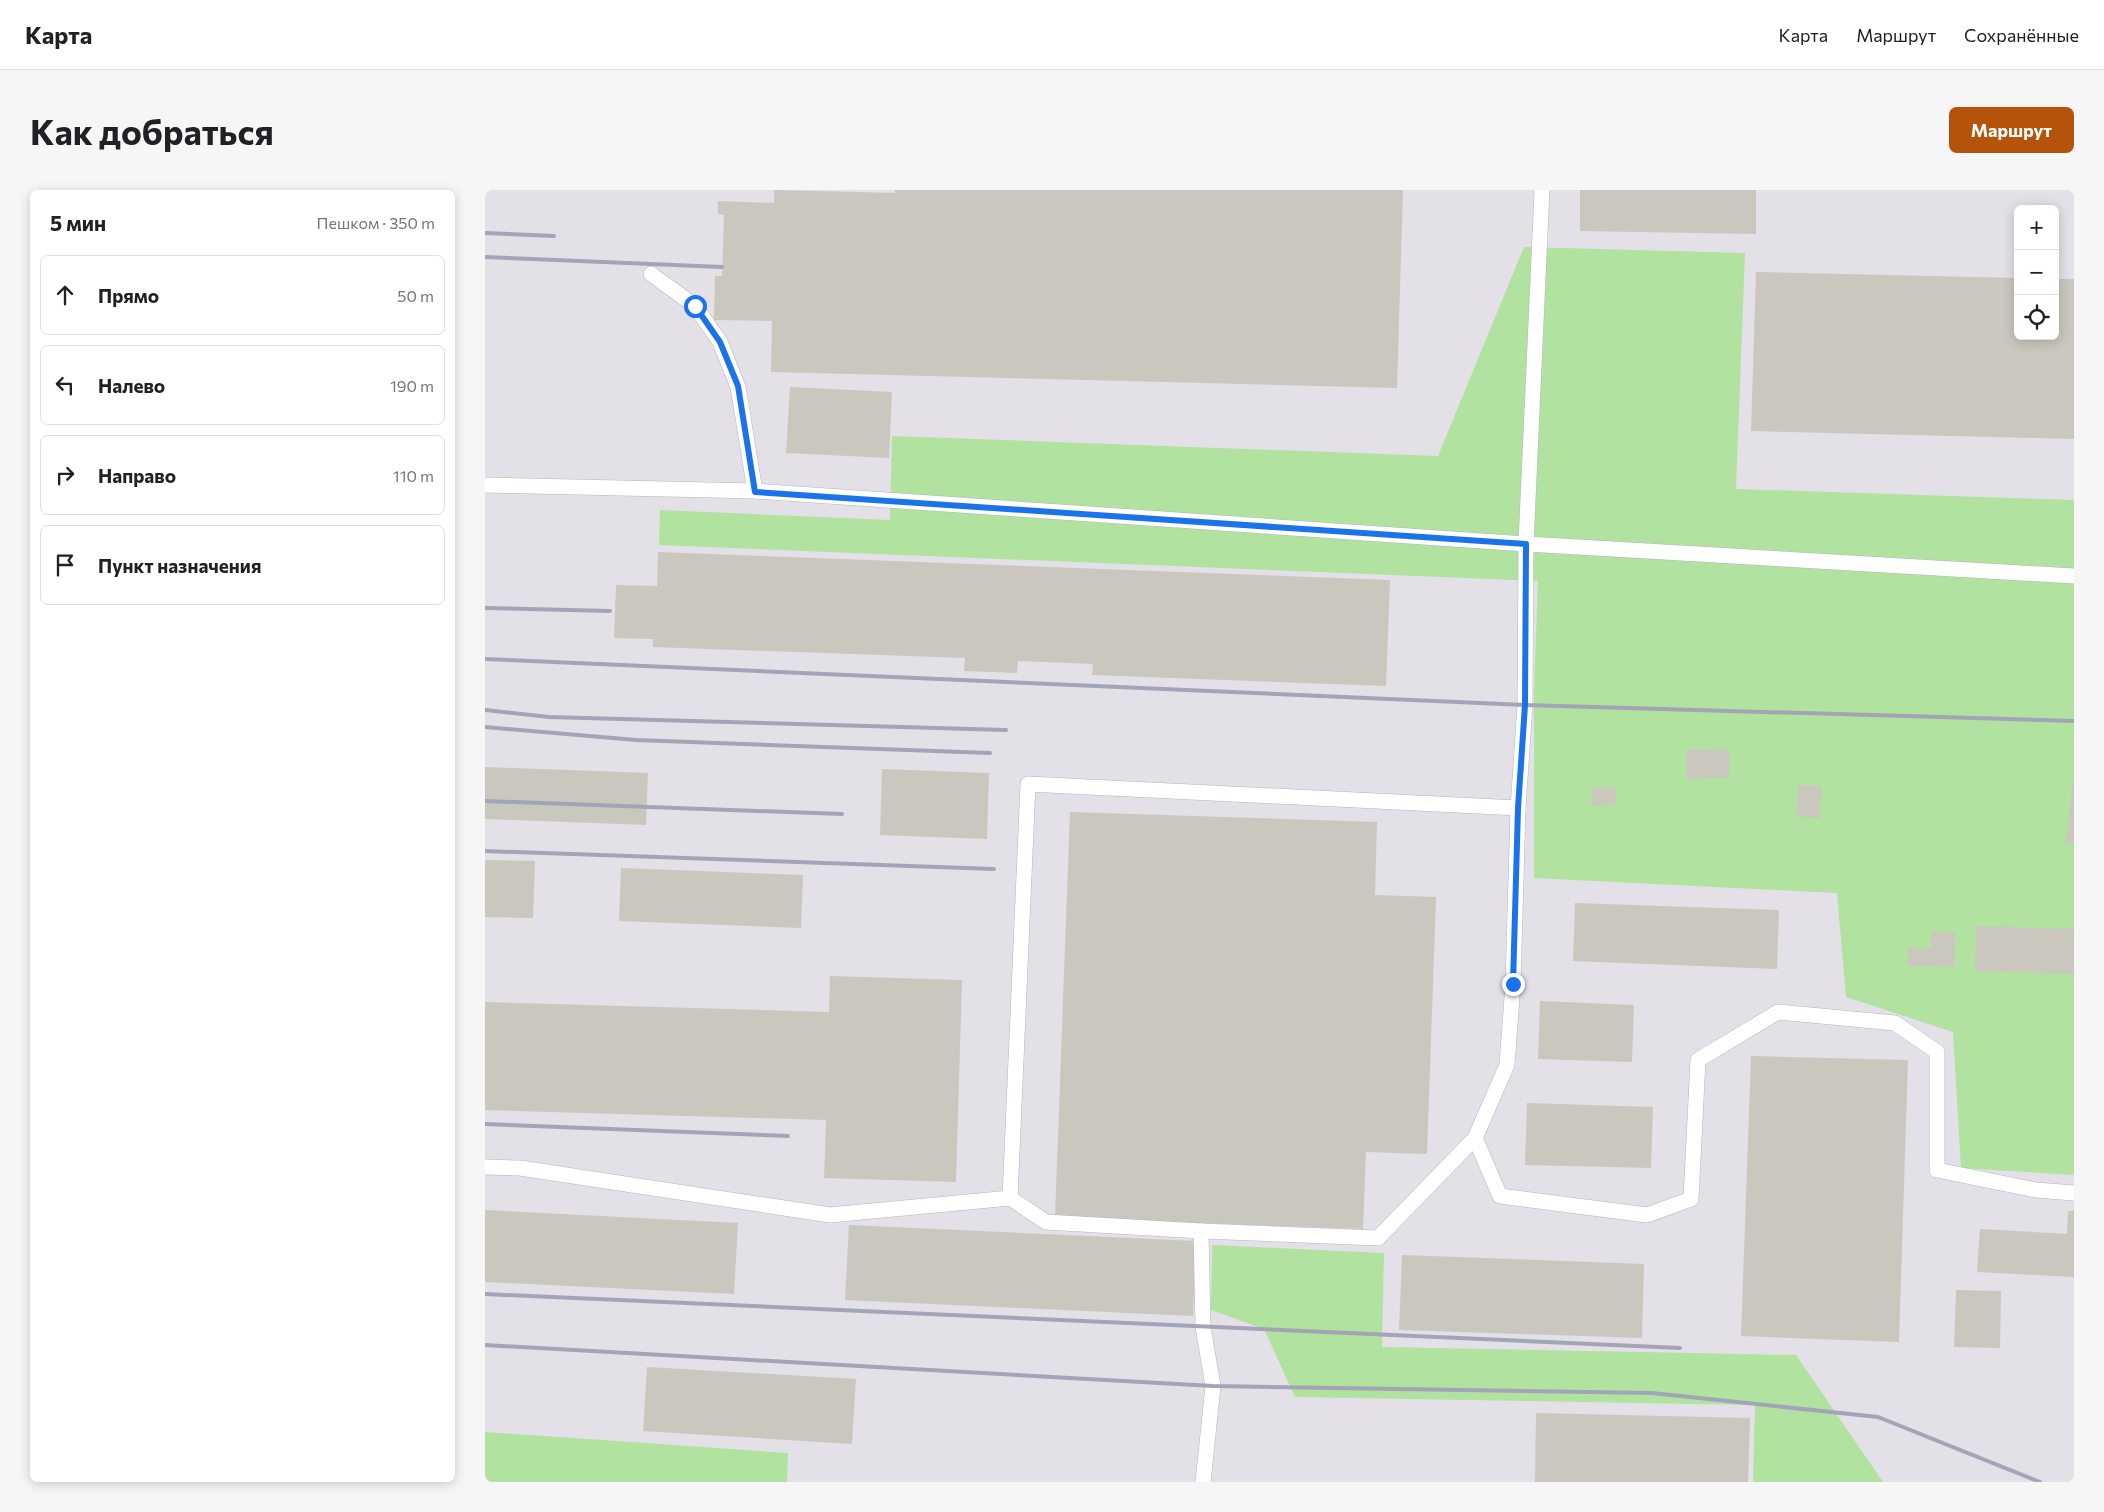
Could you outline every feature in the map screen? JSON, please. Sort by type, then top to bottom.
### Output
[{"type":"lane","points":[[485,1167],[520,1168],[830,1215],[1010,1198],[1046,1222],[1201,1231],[1378,1238],[1475,1138],[1507,1065],[1513,984],[1518,808],[1525,705],[1526,544],[1542,190]]},
{"type":"lane","points":[[651,274],[695,306],[720,342],[738,386],[755,492]]},
{"type":"lane","points":[[485,485],[755,492],[1526,544],[2074,576]]},
{"type":"lane","points":[[1010,1198],[1028,784],[1518,808]]},
{"type":"lane","points":[[1475,1138],[1500,1196],[1647,1215],[1691,1199],[1698,1060],[1778,1012],[1895,1023],[1937,1052],[1937,1170],[2036,1190],[2074,1193]]},
{"type":"lane","points":[[1201,1231],[1203,1327],[1213,1386],[1203,1482]]},
{"type":"shaded area","points":[[485,190],[2074,190],[2074,1482],[485,1482]]},
{"type":"green space","points":[[1524,247],[1745,253],[1736,489],[2074,500],[2074,1175],[1961,1168],[1953,1032],[1846,997],[1837,893],[1534,878],[1534,689],[1538,581],[659,545],[660,510],[890,520],[892,436],[1438,456]]},
{"type":"green space","points":[[1212,1245],[1384,1253],[1382,1347],[1796,1355],[1883,1482],[1753,1482],[1755,1405],[1295,1397],[1264,1329],[1211,1310]]},
{"type":"green space","points":[[485,1432],[788,1453],[787,1482],[485,1482]]},
{"type":"building","points":[[774,190],[895,193],[895,190],[1403,190],[1397,388],[771,372],[772,321],[714,320],[715,276],[722,276],[724,215],[718,214],[718,201],[774,203]]},
{"type":"building","points":[[1580,190],[1756,190],[1756,234],[1580,231]]},
{"type":"building","points":[[1756,272],[2014,278],[2014,340],[2059,340],[2059,279],[2074,279],[2074,439],[1751,431]]},
{"type":"building","points":[[790,387],[892,392],[889,458],[786,453]]},
{"type":"building","points":[[658,552],[1390,580],[1386,686],[1092,675],[1093,664],[1018,661],[1017,673],[964,671],[965,658],[653,647],[653,639],[614,638],[616,585],[657,586]]},
{"type":"building","points":[[1729,749],[1729,778],[1686,779],[1686,750]]},
{"type":"building","points":[[485,767],[648,773],[646,825],[485,819]]},
{"type":"building","points":[[882,769],[989,773],[987,839],[880,835]]},
{"type":"building","points":[[2073,781],[2074,843],[2066,843]]},
{"type":"building","points":[[1799,785],[1822,787],[1819,819],[1796,816]]},
{"type":"building","points":[[1615,787],[1616,804],[1592,806],[1591,788]]},
{"type":"building","points":[[1070,812],[1377,822],[1375,895],[1436,897],[1427,1154],[1366,1152],[1363,1229],[1055,1218]]},
{"type":"building","points":[[485,860],[535,861],[533,918],[485,917]]},
{"type":"building","points":[[621,868],[803,875],[801,928],[619,921]]},
{"type":"building","points":[[1575,903],[1779,910],[1777,969],[1573,961]]},
{"type":"building","points":[[1976,926],[2074,929],[2074,974],[1975,971]]},
{"type":"building","points":[[1931,931],[1955,932],[1954,967],[1908,966],[1908,948],[1931,949]]},
{"type":"building","points":[[830,976],[962,980],[956,1182],[824,1178],[826,1120],[485,1110],[485,1002],[829,1012]]},
{"type":"building","points":[[1540,1001],[1634,1005],[1632,1062],[1538,1059]]},
{"type":"building","points":[[1751,1056],[1908,1060],[1899,1342],[1741,1336]]},
{"type":"building","points":[[1527,1103],[1653,1107],[1651,1168],[1525,1165]]},
{"type":"building","points":[[485,1210],[738,1223],[734,1294],[485,1282]]},
{"type":"building","points":[[2068,1211],[2074,1211],[2074,1277],[1977,1272],[1980,1229],[2067,1234]]},
{"type":"building","points":[[849,1225],[1196,1241],[1193,1316],[845,1300]]},
{"type":"building","points":[[1402,1255],[1644,1264],[1642,1338],[1399,1330]]},
{"type":"building","points":[[1956,1290],[2001,1291],[2000,1348],[1954,1347]]},
{"type":"building","points":[[647,1367],[856,1379],[852,1444],[643,1431]]},
{"type":"building","points":[[1536,1413],[1750,1418],[1748,1482],[1535,1482]]},
{"type":"railway","points":[[485,233],[554,236]]},
{"type":"railway","points":[[485,257],[722,267]]},
{"type":"railway","points":[[485,608],[610,611]]},
{"type":"railway","points":[[485,659],[1525,705],[2074,721]]},
{"type":"railway","points":[[485,710],[549,717],[1006,730]]},
{"type":"railway","points":[[485,727],[636,740],[990,753]]},
{"type":"railway","points":[[485,801],[842,814]]},
{"type":"railway","points":[[485,851],[994,869]]},
{"type":"railway","points":[[485,1124],[788,1136]]},
{"type":"railway","points":[[485,1294],[1680,1348]]},
{"type":"railway","points":[[485,1345],[1213,1386],[1652,1393],[1878,1417],[2040,1482]]},
{"type":"route","points":[[695,306],[720,342],[738,386],[755,492],[1526,544],[1525,705],[1518,808],[1513,984]]}]
